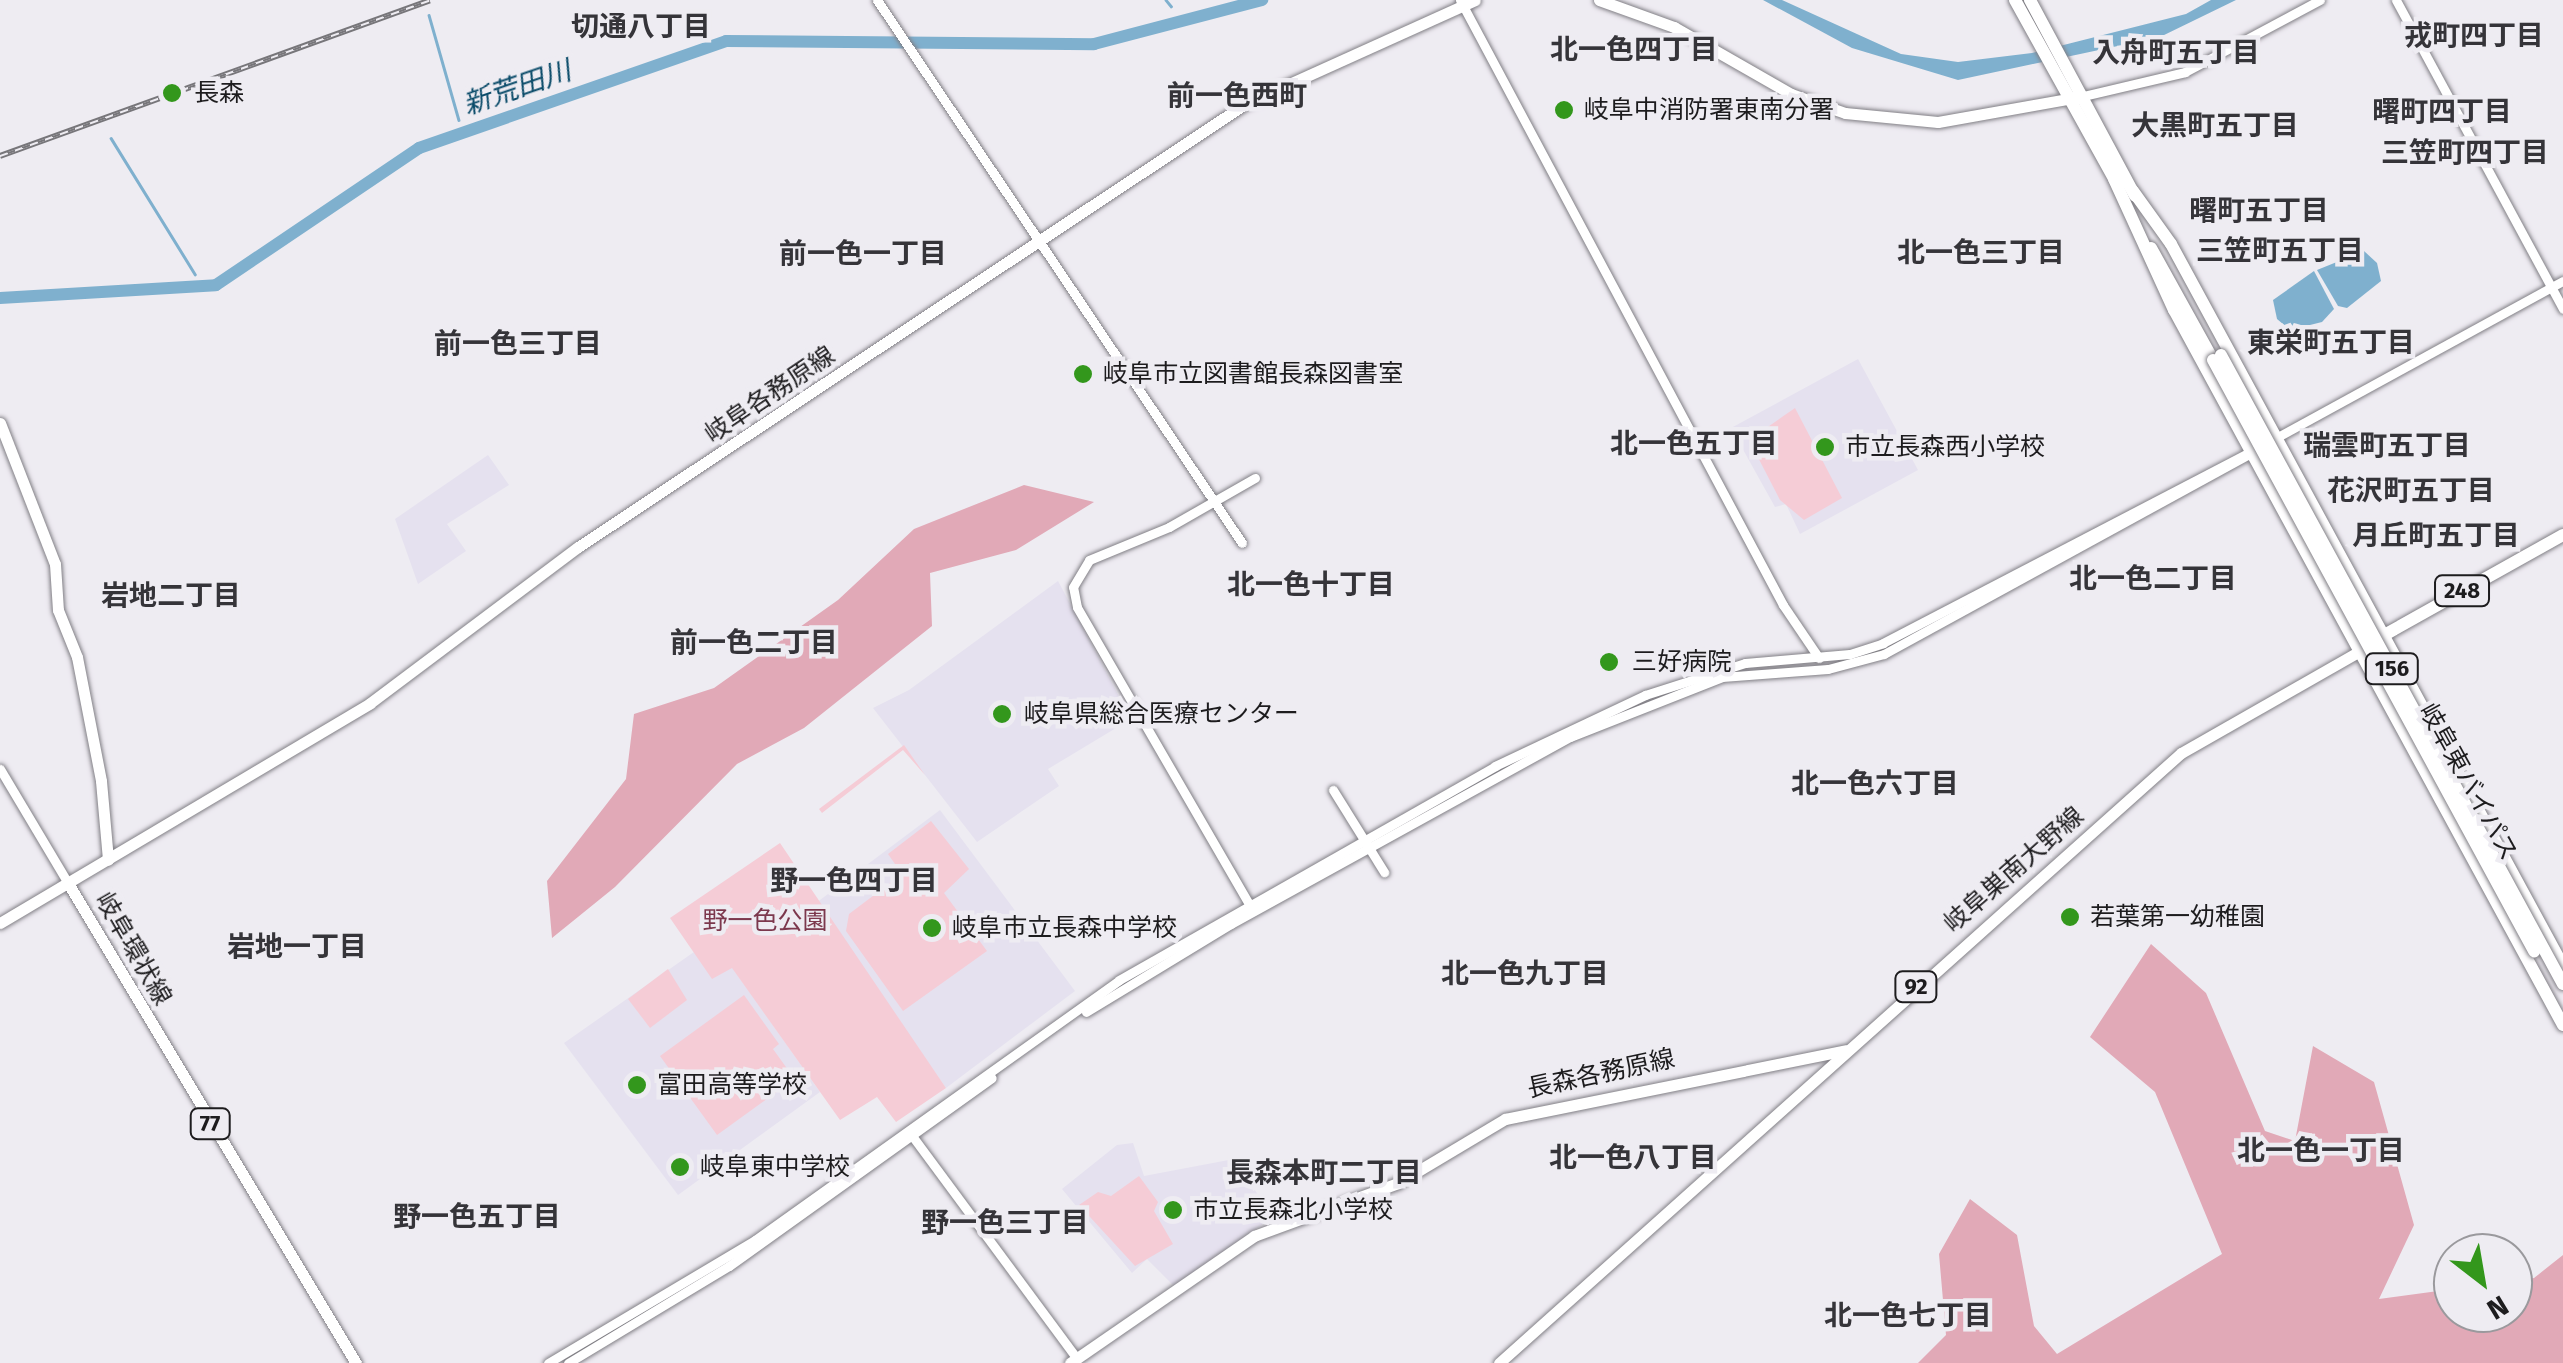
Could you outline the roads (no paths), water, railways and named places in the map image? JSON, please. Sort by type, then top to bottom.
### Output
[{"type":"highway","name":"岐阜東バイパス","points":[[2015,0],[2047,45],[2132,191],[2563,1006]]},
{"type":"highway","name":"岐阜東バイパス","points":[[2030,0],[2047,45]]},
{"type":"highway","name":"岐阜東バイパス","points":[[2076,98],[2114,180],[2217,357],[2563,984]]},
{"type":"highway","name":"156","points":[[2114,180],[2165,294],[2362,649],[2563,1025]]},
{"type":"highway","name":"156","points":[[2132,191],[2171,244],[2563,966]]},
{"type":"highway","name":"248","points":[[2385,638],[2563,535]]},
{"type":"highway","name":"248","points":[[2362,649],[2563,544]]},
{"type":"main road","points":[[1599,0],[1674,27],[1790,94],[1845,113],[1938,122],[2076,98]]},
{"type":"main road","name":"岐阜各務原線","points":[[108,860],[370,702],[521,586],[1262,94],[1466,2]]},
{"type":"main road","name":"岐阜環状線","points":[[0,424],[55,564],[58,610],[77,657],[101,781],[108,860],[68,883],[356,1363]]},
{"type":"main road","name":"岐阜巣南大野線","points":[[1499,1363],[2181,753],[2362,649]]},
{"type":"main road","points":[[0,923],[68,883]]},
{"type":"main road","name":"長森各務原線","points":[[1073,1361],[1254,1236],[1398,1183],[1505,1119],[1846,1050]]},
{"type":"street","points":[[877,0],[1217,499],[1242,543]]},
{"type":"street","points":[[2076,98],[2185,72],[2320,0]]},
{"type":"street","points":[[2396,0],[2563,309]]},
{"type":"street","points":[[1466,2],[1783,605],[1819,658]]},
{"type":"street","points":[[548,1363],[755,1240],[1123,986],[1366,844],[1615,707],[1745,663],[1819,658],[1883,643],[2276,438],[2563,281]]},
{"type":"street","points":[[568,1363],[729,1266],[1119,980],[1249,904],[1636,708],[1744,672],[1828,669],[1884,654],[2245,462],[2253,450]]},
{"type":"street","points":[[1249,904],[1074,593],[1075,577],[1089,560],[1255,478]]},
{"type":"street","points":[[0,768],[68,883]]},
{"type":"street","points":[[1333,790],[1384,872]]},
{"type":"street","points":[[910,1134],[1073,1361]]},
{"type":"water","points":[[1763,0],[1782,0],[1901,54],[1958,62],[2032,53],[2186,14],[2211,0],[2236,0],[2160,37],[1958,80],[1852,48]]},
{"type":"water","points":[[2364,251],[2377,263],[2381,281],[2347,308],[2338,306],[2317,270]]},
{"type":"water","points":[[2314,271],[2334,309],[2322,322],[2290,330],[2277,319],[2273,300]]},
{"type":"waterway","points":[[1166,0],[1171,6]]},
{"type":"waterway","name":"新荒田川","points":[[0,298],[216,285],[419,148],[726,41],[1094,44],[1262,0]]},
{"type":"waterway","points":[[429,15],[459,120]]},
{"type":"waterway","points":[[111,138],[195,274]]},
{"type":"railway","points":[[0,156],[430,0]]},
{"type":"place","name":"長森","points":[[172,93]]},
{"type":"place","name":"岐阜中消防署東南分署","points":[[1564,110]]},
{"type":"place","name":"岐阜市立図書館長森図書室","points":[[1083,374]]},
{"type":"place","name":"市立長森西小学校","points":[[1825,447]]},
{"type":"place","name":"三好病院","points":[[1609,662]]},
{"type":"place","name":"岐阜県総合医療センター","points":[[1002,714]]},
{"type":"place","name":"若葉第一幼稚園","points":[[2070,917]]},
{"type":"place","name":"岐阜市立長森中学校","points":[[932,928]]},
{"type":"place","name":"富田高等学校","points":[[637,1085]]},
{"type":"place","name":"岐阜東中学校","points":[[680,1167]]},
{"type":"place","name":"市立長森北小学校","points":[[1173,1210]]},
{"type":"district","name":"切通八丁目","points":[[641,27]]},
{"type":"district","name":"戎町四丁目","points":[[2474,36]]},
{"type":"district","name":"北一色四丁目","points":[[1634,50]]},
{"type":"district","name":"入舟町五丁目","points":[[2176,53]]},
{"type":"district","name":"前一色西町","points":[[1237,96]]},
{"type":"district","name":"曙町四丁目","points":[[2442,112]]},
{"type":"district","name":"大黒町五丁目","points":[[2215,126]]},
{"type":"district","name":"三笠町四丁目","points":[[2465,153]]},
{"type":"district","name":"曙町五丁目","points":[[2259,211]]},
{"type":"district","name":"三笠町五丁目","points":[[2280,251]]},
{"type":"district","name":"北一色三丁目","points":[[1981,253]]},
{"type":"district","name":"前一色一丁目","points":[[863,254]]},
{"type":"district","name":"東栄町五丁目","points":[[2331,343]]},
{"type":"district","name":"前一色三丁目","points":[[518,344]]},
{"type":"district","name":"北一色五丁目","points":[[1694,444]]},
{"type":"district","name":"瑞雲町五丁目","points":[[2387,446]]},
{"type":"district","name":"花沢町五丁目","points":[[2411,491]]},
{"type":"district","name":"月丘町五丁目","points":[[2436,536]]},
{"type":"district","name":"北一色二丁目","points":[[2153,579]]},
{"type":"district","name":"北一色十丁目","points":[[1311,585]]},
{"type":"district","name":"岩地二丁目","points":[[171,596]]},
{"type":"district","name":"前一色二丁目","points":[[754,643]]},
{"type":"district","name":"北一色六丁目","points":[[1875,784]]},
{"type":"district","name":"野一色四丁目","points":[[854,881]]},
{"type":"district","name":"岩地一丁目","points":[[297,947]]},
{"type":"district","name":"北一色九丁目","points":[[1525,974]]},
{"type":"district","name":"北一色一丁目","points":[[2321,1151]]},
{"type":"district","name":"北一色八丁目","points":[[1633,1158]]},
{"type":"district","name":"長森本町二丁目","points":[[1324,1173]]},
{"type":"district","name":"野一色五丁目","points":[[477,1217]]},
{"type":"district","name":"野一色三丁目","points":[[1005,1223]]},
{"type":"district","name":"北一色七丁目","points":[[1908,1316]]},
{"type":"park label","name":"野一色公園","points":[[765,921]]}]
